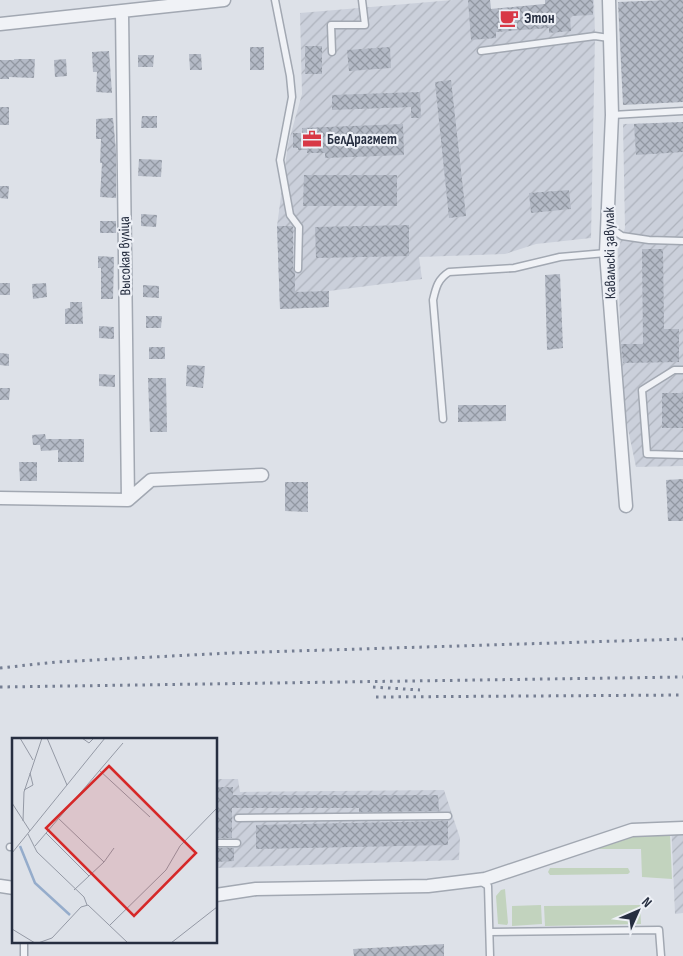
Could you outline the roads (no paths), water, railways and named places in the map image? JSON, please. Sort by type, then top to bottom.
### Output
[{"type":"street","points":[[0,24],[224,0]]},
{"type":"street","name":"Кавальскі завулак","points":[[609,0],[612,115],[606,253],[626,506]]},
{"type":"street","name":"Высокая вуліца","points":[[122,12],[128,500]]},
{"type":"street","points":[[0,498],[128,500],[150,480],[262,475]]},
{"type":"street","points":[[218,895],[256,889],[428,886],[479,880],[632,830],[683,828]]},
{"type":"lane","points":[[275,0],[290,76],[292,97],[280,160],[290,215],[298,227],[298,269]]},
{"type":"lane","points":[[332,52],[331,26],[365,25],[362,0]]},
{"type":"lane","points":[[481,51],[595,36],[609,38]]},
{"type":"lane","points":[[612,115],[683,111]]},
{"type":"lane","points":[[607,226],[622,236],[649,240],[683,241]]},
{"type":"lane","points":[[443,419],[434,300],[436,287],[442,276],[449,272],[514,268],[560,257],[606,253]]},
{"type":"lane","points":[[683,370],[674,370],[642,390],[647,454],[683,455]]},
{"type":"lane","points":[[238,818],[448,816]]},
{"type":"lane","points":[[218,843],[237,843]]},
{"type":"lane","points":[[479,880],[488,886],[490,956]]},
{"type":"lane","points":[[490,932],[659,930],[661,956]]},
{"type":"railway","points":[[0,668],[56,662],[230,653],[683,639]]},
{"type":"railway","points":[[0,687],[683,677]]},
{"type":"railway","points":[[373,687],[420,690]]},
{"type":"railway","points":[[376,697],[683,695]]},
{"type":"place","name":"Этон","points":[[509,18]]},
{"type":"place","name":"БелДрагмет","points":[[312,139]]}]
